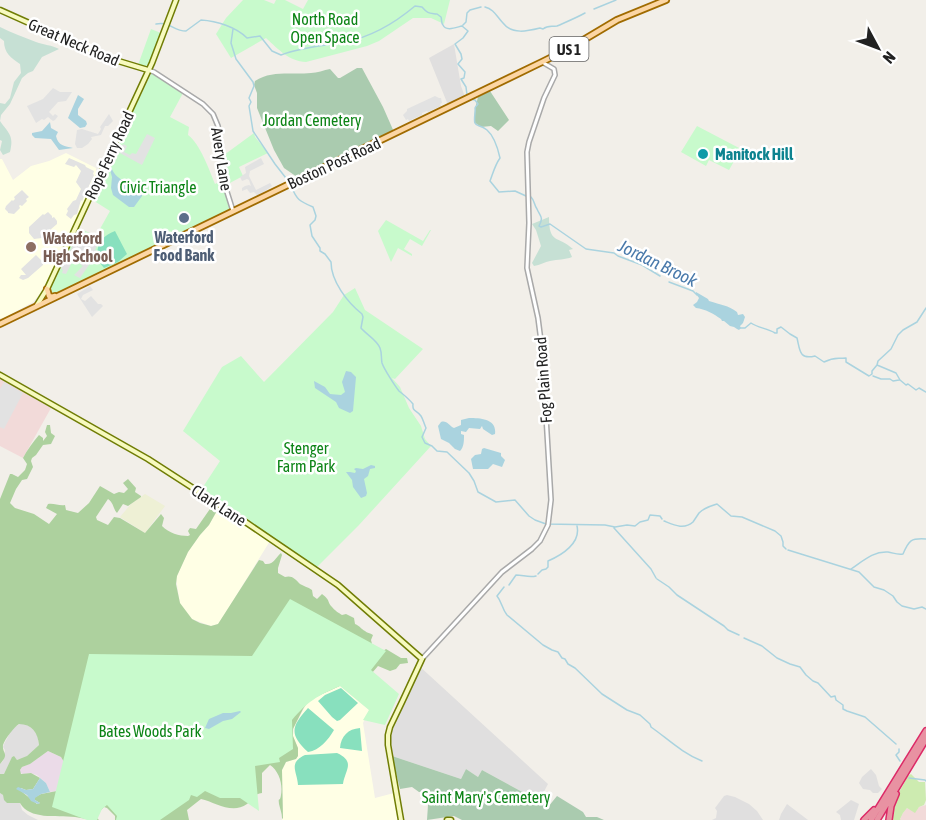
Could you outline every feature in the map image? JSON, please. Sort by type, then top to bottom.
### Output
[{"type":"highway","points":[[871,820],[926,731]]},
{"type":"highway","points":[[877,820],[926,739]]},
{"type":"highway","points":[[889,820],[895,795],[916,756]]},
{"type":"highway","points":[[864,820],[894,782]]},
{"type":"main road","name":"Rope Ferry Road","points":[[35,306],[47,289],[148,70],[176,0]]},
{"type":"main road","name":"Boston Post Road","points":[[0,324],[469,98],[566,50],[617,20],[666,0]]},
{"type":"main road","name":"Great Neck Road","points":[[0,10],[105,57],[148,70]]},
{"type":"main road","points":[[47,289],[50,297],[61,295]]},
{"type":"main road","name":"Clark Lane","points":[[0,375],[148,459],[244,521],[338,585],[422,659]]},
{"type":"main road","points":[[402,820],[388,735],[422,659]]},
{"type":"street","name":"Fog Plain Road","points":[[422,659],[502,572],[537,545],[548,525],[551,500],[542,350],[538,318],[527,268],[529,231],[527,152],[544,98],[555,75],[554,69],[542,62]]},
{"type":"street","name":"Avery Lane","points":[[148,70],[203,104],[213,114],[218,126],[227,192],[233,211]]},
{"type":"shaded area","points":[[0,27],[59,49],[42,57],[33,71],[22,78],[10,104],[1,115],[0,121],[0,103],[5,104],[10,98],[14,82],[21,73],[20,64],[5,49],[4,41],[0,38]]},
{"type":"shaded area","points":[[454,44],[465,97],[448,105],[429,58]]},
{"type":"shaded area","points":[[53,88],[60,92],[72,92],[66,101],[58,102],[49,112],[53,116],[55,114],[58,116],[55,120],[48,117],[36,123],[27,106],[43,99]]},
{"type":"shaded area","points":[[435,96],[441,98],[441,106],[409,121],[406,120],[403,115],[407,109]]},
{"type":"shaded area","points":[[109,114],[113,121],[105,126],[101,135],[91,137],[88,144],[77,148],[75,144],[77,130],[82,129],[98,134]]},
{"type":"shaded area","points":[[0,121],[10,135],[11,142],[10,152],[3,155],[0,150],[2,141],[0,140]]},
{"type":"shaded area","points":[[147,134],[155,138],[142,165],[118,152],[123,144],[127,146],[124,152],[130,155],[136,154]]},
{"type":"shaded area","name":"Waterford High School","points":[[66,153],[96,168],[96,176],[44,289],[33,302],[2,319],[0,318],[0,159],[13,180],[31,166]]},
{"type":"shaded area","points":[[69,158],[94,171],[77,214],[71,219],[66,215],[67,209],[76,200],[81,189],[76,182],[81,171],[76,165],[74,167],[65,164]]},
{"type":"shaded area","points":[[261,158],[264,164],[250,171],[249,176],[256,190],[270,183],[272,186],[258,196],[247,189],[242,191],[245,186],[251,186],[249,180],[242,181],[240,177],[246,173],[245,167]]},
{"type":"shaded area","points":[[22,190],[29,197],[27,201],[19,206],[20,208],[14,214],[8,213],[6,206]]},
{"type":"shaded area","points":[[48,212],[57,224],[49,229],[42,238],[34,239],[29,233],[29,227]]},
{"type":"shaded area","points":[[549,217],[549,226],[553,236],[573,249],[569,250],[572,257],[534,266],[532,263],[541,246],[532,224]]},
{"type":"shaded area","points":[[80,235],[91,242],[92,240],[98,243],[93,259],[80,278],[74,275],[83,266],[79,252],[74,250],[70,261],[72,262],[66,274],[62,273],[61,269]]},
{"type":"shaded area","points":[[36,255],[43,265],[28,278],[23,280],[19,278],[21,275],[26,275],[21,269]]},
{"type":"shaded area","points":[[90,286],[93,290],[83,295],[81,299],[85,301],[91,296],[103,306],[92,317],[77,294]]},
{"type":"shaded area","points":[[0,379],[51,408],[23,458],[0,446]]},
{"type":"shaded area","points":[[4,382],[23,393],[4,429],[0,427],[0,389]]},
{"type":"shaded area","points":[[145,494],[165,506],[145,533],[120,517],[131,504]]},
{"type":"shaded area","points":[[215,504],[270,541],[221,620],[218,624],[211,626],[192,619],[180,604],[176,578],[188,552],[218,509]]},
{"type":"shaded area","points":[[417,664],[548,784],[539,801],[482,770],[478,777],[466,769],[461,779],[392,756],[388,731]]},
{"type":"shaded area","points":[[340,686],[369,710],[363,723],[375,798],[394,793],[400,820],[282,820],[282,770],[286,762],[298,756],[298,748],[293,736],[294,727],[307,703]]},
{"type":"shaded area","points":[[21,723],[28,725],[37,733],[39,745],[25,758],[17,760],[13,756],[4,774],[0,774],[4,744],[12,729]]},
{"type":"shaded area","points":[[48,751],[61,757],[64,762],[57,791],[50,792],[46,783],[37,775],[19,772],[22,767]]},
{"type":"shaded area","points":[[871,769],[882,789],[878,793],[863,789],[859,783]]},
{"type":"shaded area","points":[[0,793],[7,803],[20,803],[22,810],[38,820],[0,820]]},
{"type":"shaded area","points":[[727,795],[749,804],[763,820],[712,820],[716,818],[715,808]]},
{"type":"shaded area","points":[[851,800],[859,804],[854,820],[841,820],[840,815],[836,812]]},
{"type":"shaded area","points":[[787,804],[808,820],[779,820]]},
{"type":"shaded area","points":[[926,805],[926,820],[900,819],[907,808],[915,812],[919,807]]},
{"type":"green space","name":"North Road Open Space","points":[[243,0],[264,0],[274,4],[276,0],[285,0],[303,9],[308,0],[450,0],[444,24],[431,18],[413,18],[379,41],[367,46],[306,62],[289,57],[266,38],[231,58],[216,34],[226,18]]},
{"type":"green space","points":[[151,29],[161,33],[156,51],[146,66],[138,65]]},
{"type":"green space","name":"Jordan Cemetery","points":[[357,68],[362,68],[394,132],[297,177],[284,168],[274,150],[257,108],[255,81],[268,75],[313,73],[330,69],[340,78]]},
{"type":"green space","name":"Civic Triangle","points":[[151,74],[183,93],[170,117],[189,127],[188,135],[200,151],[215,184],[222,180],[233,211],[52,295],[50,291],[79,228],[96,236],[110,211],[91,199]]},
{"type":"green space","points":[[490,91],[509,120],[498,131],[491,126],[481,127],[474,122],[478,97]]},
{"type":"green space","points":[[697,126],[741,149],[729,170],[709,160],[706,166],[681,152]]},
{"type":"green space","points":[[254,133],[268,153],[239,167],[243,176],[228,184],[224,155]]},
{"type":"green space","points":[[386,220],[423,241],[431,230],[422,246],[410,239],[404,249],[412,256],[398,248],[391,262],[378,231]]},
{"type":"green space","points":[[115,231],[127,254],[118,262],[104,268],[98,258],[98,247],[104,237]]},
{"type":"green space","name":"Stenger Farm Park","points":[[355,288],[365,310],[423,349],[395,379],[392,378],[400,387],[409,408],[421,426],[425,439],[431,446],[317,567],[201,490],[220,461],[183,431],[222,367],[241,356],[264,382],[333,312],[344,295]]},
{"type":"green space","points":[[47,425],[50,425],[51,433],[55,436],[51,444],[43,445],[32,458],[33,467],[27,479],[22,480],[16,489],[10,503],[15,508],[34,514],[49,524],[57,514],[46,508],[48,504],[65,505],[66,510],[78,513],[89,503],[100,486],[114,494],[124,493],[128,489],[123,483],[128,479],[136,488],[135,492],[141,497],[128,506],[123,504],[117,513],[108,499],[96,517],[97,520],[108,525],[114,517],[120,518],[145,533],[161,514],[164,518],[162,526],[174,534],[188,536],[190,528],[196,529],[212,506],[218,508],[209,525],[188,552],[177,576],[176,584],[180,603],[192,619],[211,626],[218,624],[259,560],[265,564],[270,563],[281,553],[278,573],[293,578],[312,590],[313,596],[317,599],[322,594],[342,615],[346,614],[354,618],[355,624],[373,635],[372,644],[383,651],[386,649],[401,658],[407,658],[408,663],[400,664],[396,669],[390,671],[378,666],[372,673],[309,700],[293,729],[298,756],[286,762],[282,770],[283,819],[279,802],[281,782],[278,774],[270,765],[262,773],[262,793],[247,804],[230,808],[201,799],[187,810],[189,820],[115,820],[115,816],[104,807],[96,817],[99,820],[44,816],[30,812],[20,803],[7,803],[4,800],[0,793],[0,774],[4,774],[12,757],[14,756],[17,760],[27,756],[39,745],[34,730],[19,724],[4,742],[5,756],[0,764],[0,499],[10,474],[18,477],[25,470],[27,464],[23,458],[39,435],[43,441],[47,436],[45,432]],"holes":[[[48,751],[61,757],[64,762],[57,791],[35,797],[35,800],[40,803],[37,804],[21,791],[21,788],[33,789],[40,778],[31,773],[21,774],[20,770]]]},
{"type":"green space","name":"Bates Woods Park","points":[[290,599],[386,651],[371,670],[399,694],[385,725],[363,720],[369,710],[340,686],[313,700],[292,720],[293,749],[279,758],[280,762],[255,766],[259,811],[240,798],[220,798],[205,791],[197,797],[191,795],[189,800],[160,820],[116,820],[117,816],[107,805],[102,809],[97,820],[87,820],[52,807],[89,654],[252,656]]},
{"type":"green space","points":[[341,688],[358,703],[337,721],[318,701]]},
{"type":"green space","points":[[308,708],[334,730],[323,744],[308,752],[298,740],[294,730],[298,720]]},
{"type":"green space","points":[[360,728],[362,751],[340,748],[346,734]]},
{"type":"green space","points":[[337,753],[343,756],[348,763],[343,784],[298,785],[295,764],[300,758],[305,755]]},
{"type":"green space","name":"Saint Mary's Cemetery","points":[[392,756],[461,779],[466,769],[478,777],[482,770],[548,807],[557,796],[583,812],[586,817],[597,817],[604,820],[462,820],[454,816],[427,820],[428,805],[425,792],[419,792],[412,787],[400,789]]},
{"type":"green space","points":[[911,774],[919,782],[925,782],[924,805],[919,807],[915,813],[907,808],[901,820],[890,820],[896,798]]},
{"type":"water","points":[[78,95],[84,99],[78,109],[78,115],[87,124],[80,128],[68,118]]},
{"type":"water","points":[[50,122],[51,128],[58,132],[56,136],[58,142],[73,148],[59,150],[51,139],[35,138],[32,135],[32,133],[42,131]]},
{"type":"water","points":[[111,167],[117,176],[142,192],[142,196],[134,207],[129,207],[113,195]]},
{"type":"water","points":[[696,292],[709,301],[731,308],[738,315],[743,314],[745,317],[741,328],[739,330],[730,326],[703,309],[696,308],[693,305],[699,298]]},
{"type":"water","points":[[346,371],[356,377],[353,411],[350,413],[339,408],[336,402],[315,388],[314,381],[325,387],[330,394],[341,395],[345,392],[342,382]]},
{"type":"water","points":[[469,418],[491,422],[495,434],[492,435],[482,426],[480,429],[469,428],[466,432],[461,431],[464,439],[460,451],[441,439],[438,426],[441,422],[446,422],[454,428],[461,425],[461,420]]},
{"type":"water","points":[[484,448],[501,453],[505,460],[502,467],[493,464],[488,469],[473,469],[471,459],[481,454]]},
{"type":"water","points":[[371,465],[375,468],[370,469],[368,476],[364,479],[367,493],[361,498],[346,472],[355,473],[356,468],[363,469]]},
{"type":"water","points":[[240,711],[232,719],[209,729],[205,728],[209,719],[223,713]]},
{"type":"water","points":[[40,778],[46,783],[50,792],[35,798],[40,803],[38,804],[16,789],[18,787],[26,790],[33,789]]},
{"type":"waterway","points":[[594,9],[616,0]]},
{"type":"waterway","name":"Jordan Brook","points":[[156,24],[161,23],[186,31],[201,20],[220,23],[247,38],[260,36],[272,51],[281,55],[364,37],[400,18],[415,6],[422,7],[427,12],[441,17],[444,27],[452,29],[462,26],[468,31],[455,44],[461,54],[462,59],[458,64],[465,72],[464,78],[461,79],[466,87],[467,95]]},
{"type":"waterway","points":[[463,25],[466,22],[467,13],[481,7]]},
{"type":"waterway","points":[[485,7],[493,11],[507,27],[515,31],[557,26],[585,13]]},
{"type":"waterway","points":[[233,29],[231,43],[236,59],[254,86],[249,98],[253,131],[289,182]]},
{"type":"waterway","name":"Jordan Brook","points":[[470,99],[475,100],[478,104],[475,108],[475,124],[489,133],[500,158],[490,181],[499,192],[515,191],[526,196]]},
{"type":"waterway","points":[[291,186],[299,200],[313,207],[316,216],[310,225],[312,236],[320,251],[331,262],[341,291],[362,314],[361,328],[379,345],[382,363],[387,373],[399,391],[413,404],[414,410],[422,417],[426,428],[422,437],[425,443],[437,451],[447,452],[469,473],[478,492],[496,502],[515,500],[529,516],[546,524],[615,527],[635,526],[648,520],[650,515],[660,516],[662,519]]},
{"type":"waterway","name":"Jordan Brook","points":[[531,197],[541,217],[539,226],[550,224],[586,249],[614,253],[660,276]]},
{"type":"waterway","name":"Jordan Brook","points":[[669,282],[693,291],[697,295]]},
{"type":"waterway","points":[[877,365],[878,361],[891,349],[898,335],[917,322],[926,308]]},
{"type":"waterway","name":"Jordan Brook","points":[[738,328],[745,328],[751,323],[777,333],[777,329],[781,327],[797,338],[801,353],[806,357],[815,356],[824,362],[846,358],[846,362],[869,376],[877,365],[896,373],[906,385],[926,392]]},
{"type":"waterway","name":"Jordan Brook","points":[[873,376],[893,381],[899,380]]},
{"type":"waterway","points":[[664,521],[686,526],[693,522],[703,510],[717,504],[731,516],[742,517],[775,531],[781,536],[786,549]]},
{"type":"waterway","points":[[538,574],[548,567],[548,561],[569,548],[576,538],[577,526]]},
{"type":"waterway","points":[[614,528],[651,569],[656,578]]},
{"type":"waterway","points":[[851,569],[878,553],[903,554],[911,541],[926,539]]},
{"type":"waterway","points":[[788,550],[859,572],[874,587],[893,596],[902,606],[926,609]]},
{"type":"waterway","points":[[509,585],[516,575],[536,576]]},
{"type":"waterway","points":[[657,579],[728,630],[739,635]]},
{"type":"waterway","points":[[504,587],[497,596],[507,615],[543,645],[558,652],[602,694],[627,710],[640,715],[675,746],[702,761]]},
{"type":"waterway","points":[[744,638],[762,646],[777,658],[800,667],[831,697],[835,696],[836,700],[843,705],[843,709],[865,717],[896,744]]},
{"type":"waterway","points":[[899,749],[896,755],[900,761]]},
{"type":"waterway","points":[[909,778],[926,781]]},
{"type":"place","name":"Manitock Hill","points":[[703,154]]},
{"type":"place","name":"Waterford Food Bank","points":[[184,218]]},
{"type":"place","name":"Waterford High School","points":[[31,247]]}]
